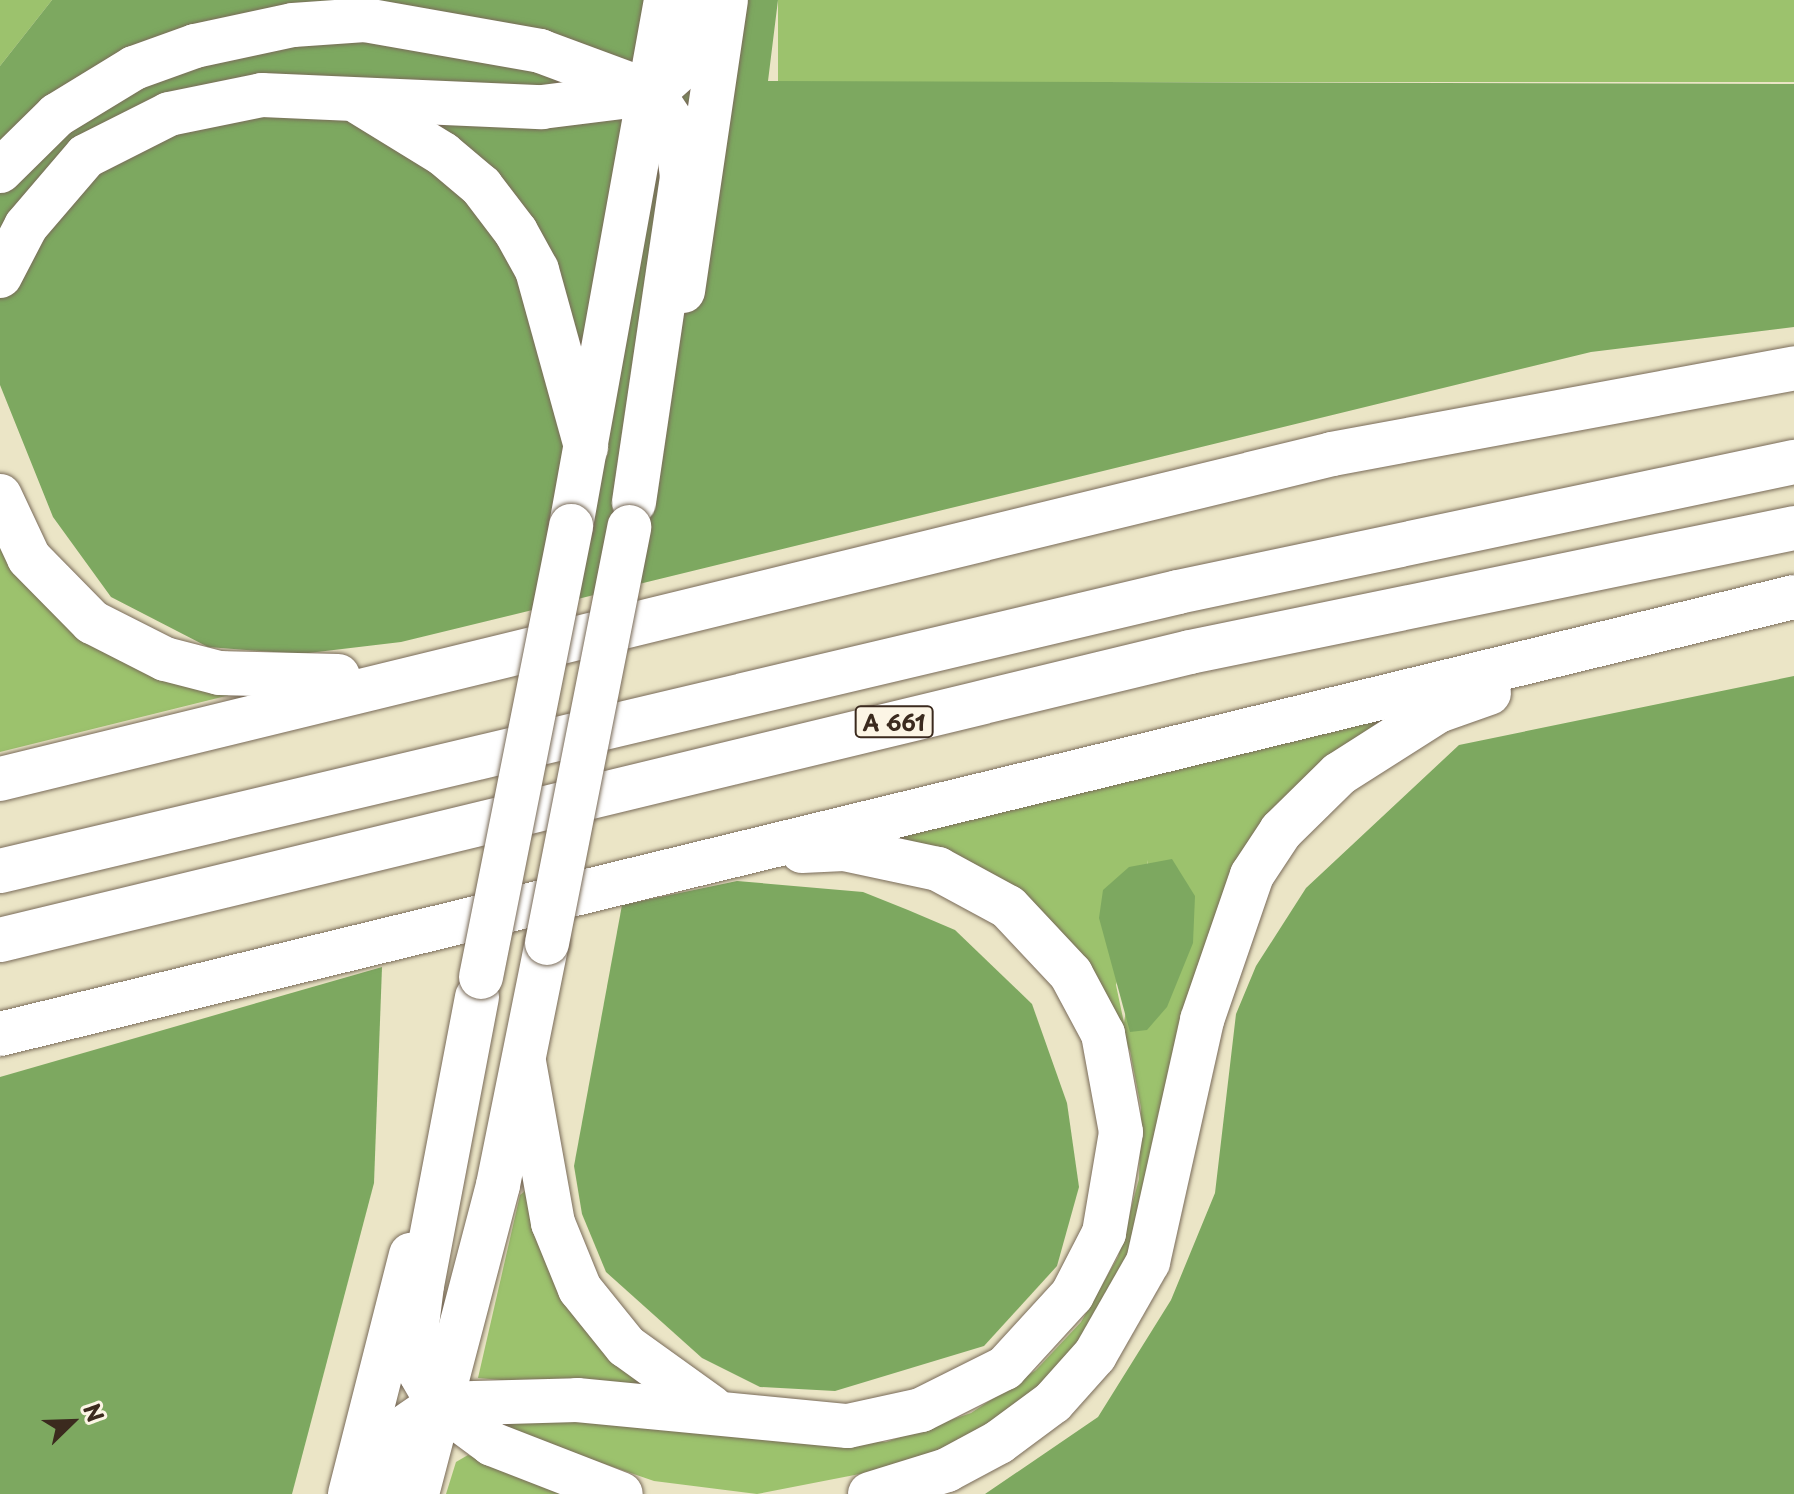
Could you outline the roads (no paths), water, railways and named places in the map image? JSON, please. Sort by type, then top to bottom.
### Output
[{"type":"main road","points":[[0,171],[57,115],[134,68],[235,36],[365,20],[422,0]]},
{"type":"main road","points":[[621,1494],[492,1444],[438,1404],[421,1374],[416,1333],[479,987],[653,93],[666,0]]},
{"type":"main road","points":[[0,276],[54,187],[124,132],[169,114],[262,95],[358,102],[542,107],[653,93],[690,60],[709,0]]},
{"type":"main road","points":[[417,1494],[524,1062],[632,514],[697,230],[726,0]]},
{"type":"main road","points":[[365,20],[540,51],[653,93],[676,128],[682,177],[632,514]]},
{"type":"main road","points":[[358,102],[443,154],[516,232],[544,291],[586,447]]},
{"type":"main road","points":[[0,779],[1332,454],[1794,368]]},
{"type":"main road","points":[[0,871],[1163,596],[1794,462]]},
{"type":"main road","points":[[0,496],[29,558],[61,596],[92,622],[165,659],[283,679],[432,673]]},
{"type":"main road","name":"A 661","points":[[0,940],[1190,652],[1794,528]]},
{"type":"main road","points":[[0,1034],[660,868],[1794,597]]},
{"type":"main road","points":[[870,1494],[947,1470],[1028,1423],[1121,1321],[1159,1228],[1202,1020],[1241,898],[1289,823],[1339,774],[1438,711],[1685,623]]},
{"type":"main road","points":[[372,1494],[396,1433],[438,1404],[545,1399],[717,1411],[848,1426],[931,1406],[1005,1368],[1049,1325],[1091,1264],[1114,1198],[1120,1105],[1103,1034],[1071,974],[1019,917],[965,882],[898,857],[844,849],[660,868]]},
{"type":"main road","points":[[350,1494],[479,987]]},
{"type":"main road","points":[[524,1062],[553,1223],[580,1289],[637,1356],[717,1411]]}]
